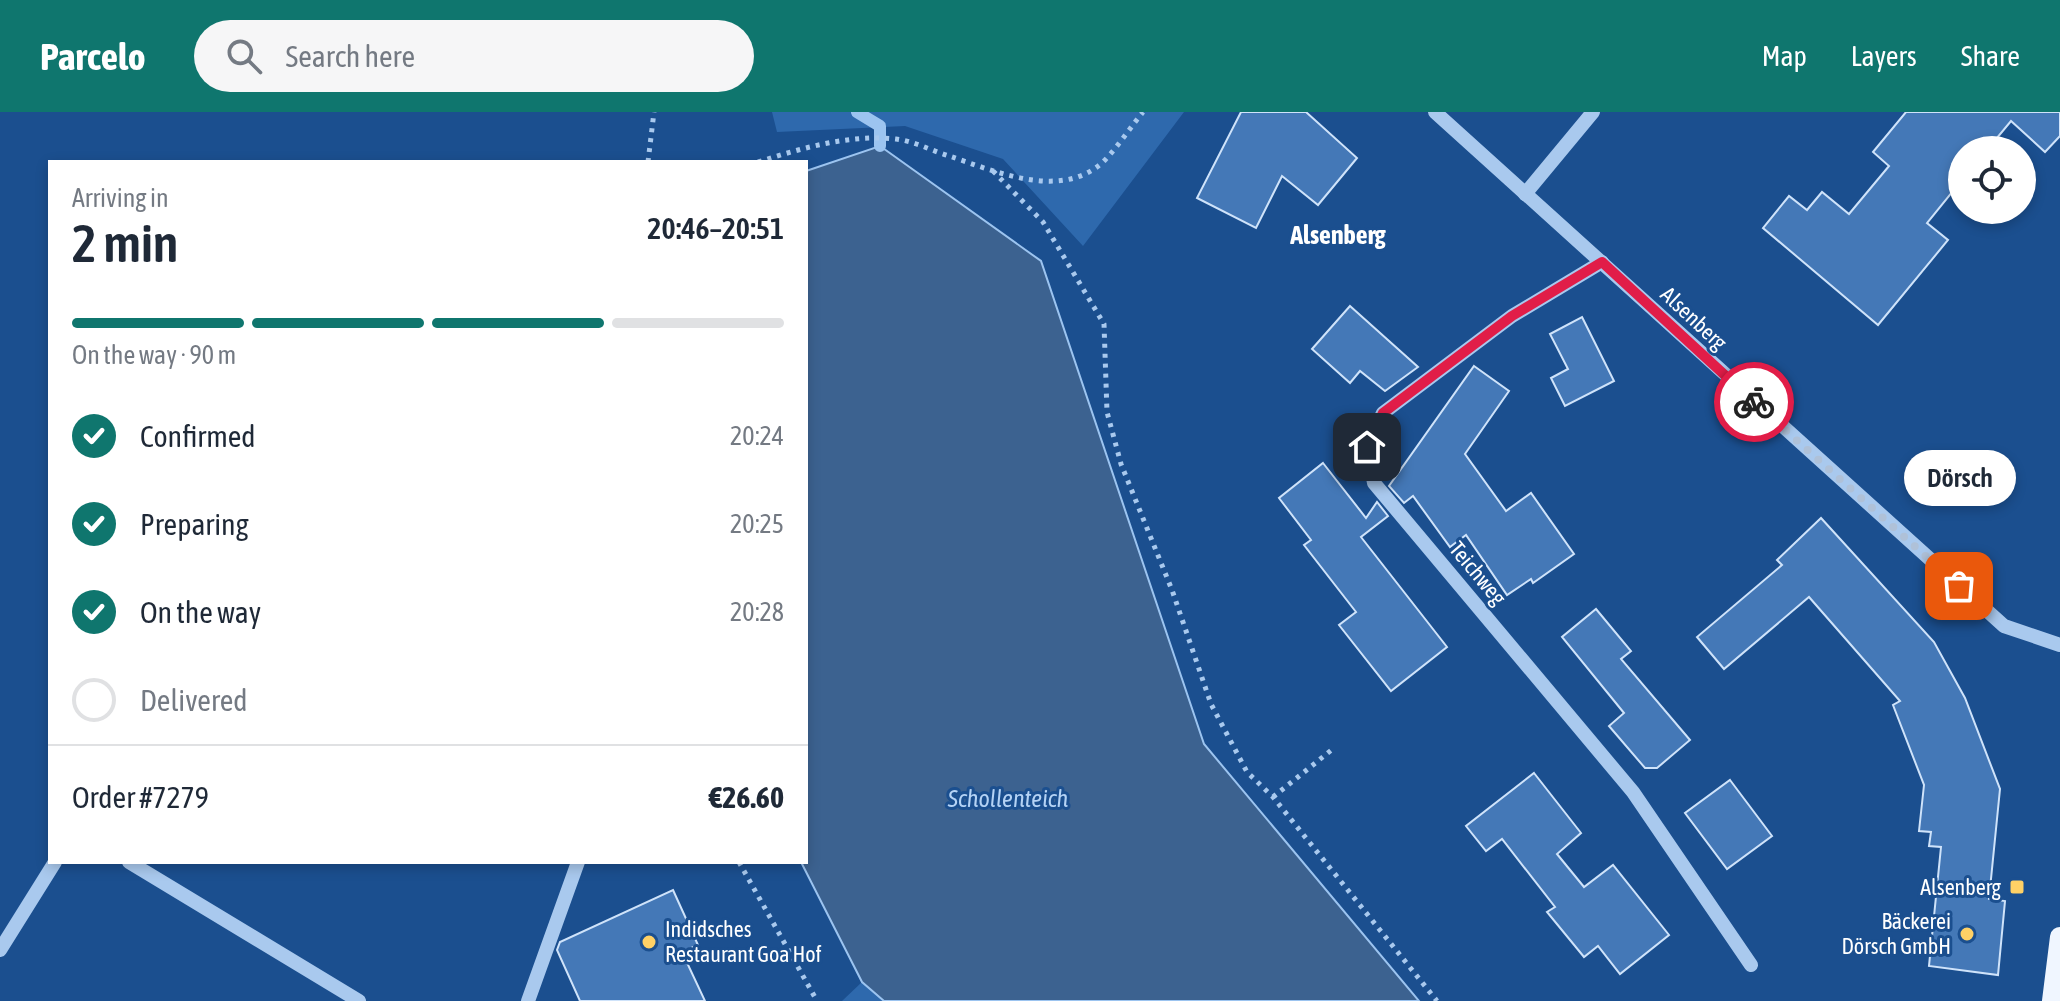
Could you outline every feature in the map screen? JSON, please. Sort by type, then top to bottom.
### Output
[{"type":"main road","points":[[2052,1001],[2060,937]]},
{"type":"street","name":"Alsenberg","points":[[1435,112],[1779,426],[2004,626],[2060,645]]},
{"type":"street","points":[[1525,194],[1593,112]]},
{"type":"street","name":"Teichweg","points":[[1602,262],[1512,316],[1383,413],[1367,447],[1374,483],[1633,792],[1751,965]]},
{"type":"street","points":[[0,950],[54,864]]},
{"type":"street","points":[[132,864],[359,1001]]},
{"type":"street","points":[[528,1001],[577,864]]},
{"type":"path","points":[[648,160],[654,112]]},
{"type":"path","points":[[765,160],[807,147],[898,139],[1026,180],[1055,181],[1081,176],[1103,161],[1143,112]]},
{"type":"path","points":[[993,171],[1043,222],[1104,324],[1107,412],[1121,464],[1172,590],[1211,704],[1247,772],[1273,797],[1437,1001]]},
{"type":"path","points":[[1273,797],[1334,748]]},
{"type":"path","points":[[740,864],[817,1001]]},
{"type":"shaded area","points":[[772,112],[1184,112],[1083,246],[1003,159],[905,126],[777,132]]},
{"type":"shaded area","points":[[862,982],[884,1001],[842,1001]]},
{"type":"water","name":"Schollenteich","points":[[880,146],[1041,261],[1204,744],[1419,1001],[884,1001],[862,982],[802,864],[808,864],[808,170]]},
{"type":"building","points":[[1241,112],[1306,112],[1357,158],[1318,205],[1282,176],[1256,228],[1197,198]]},
{"type":"building","points":[[1906,112],[2060,112],[2060,136],[2045,152],[2036,144],[2036,136],[2027,136],[2011,121],[1999,136],[1948,136],[1948,197],[1927,223],[1948,240],[1878,325],[1763,228],[1789,196],[1807,210],[1822,192],[1849,214],[1889,166],[1873,152]]},
{"type":"building","points":[[1350,306],[1418,367],[1385,391],[1360,371],[1350,383],[1312,349]]},
{"type":"building","points":[[1582,317],[1614,381],[1565,406],[1551,378],[1568,369],[1550,334]]},
{"type":"building","points":[[1474,366],[1509,391],[1465,454],[1506,511],[1531,493],[1574,554],[1533,583],[1531,579],[1507,595],[1466,535],[1450,547],[1413,496],[1404,503],[1389,486]]},
{"type":"building","points":[[1323,463],[1366,518],[1377,502],[1388,516],[1361,537],[1447,647],[1391,691],[1339,625],[1356,612],[1304,545],[1311,540],[1279,498]]},
{"type":"building","points":[[1821,518],[1934,642],[1965,698],[2000,789],[1989,899],[2005,901],[1998,975],[1929,966],[1941,847],[1929,846],[1931,832],[1919,831],[1924,785],[1893,705],[1900,701],[1809,597],[1724,669],[1697,637],[1782,565],[1777,560]]},
{"type":"building","points":[[1596,609],[1631,651],[1621,659],[1690,740],[1657,768],[1645,768],[1609,726],[1624,713],[1562,637]]},
{"type":"building","points":[[1534,773],[1581,833],[1557,854],[1584,887],[1613,865],[1669,935],[1620,974],[1598,946],[1584,957],[1547,912],[1555,907],[1502,839],[1486,851],[1466,826]]},
{"type":"building","points":[[1730,780],[1772,836],[1727,869],[1685,813]]},
{"type":"building","points":[[673,890],[698,945],[682,952],[705,1001],[580,1001],[557,950],[560,942]]},
{"type":"waterway","points":[[857,112],[880,126],[880,146]]},
{"type":"way so far","points":[[1754,402],[1959,586]]},
{"type":"place","name":"Dörsch","points":[[1959,586]]},
{"type":"place","name":"Alsenberg","points":[[2017,887]]},
{"type":"place","name":"Bäckerei Dörsch GmbH","points":[[1967,934]]},
{"type":"place","name":"Indidsches Restaurant Goa Hof","points":[[649,942]]},
{"type":"district","name":"Alsenberg","points":[[1338,235]]},
{"type":"route","points":[[1367,447],[1383,413],[1512,316],[1602,262],[1754,402]]}]
